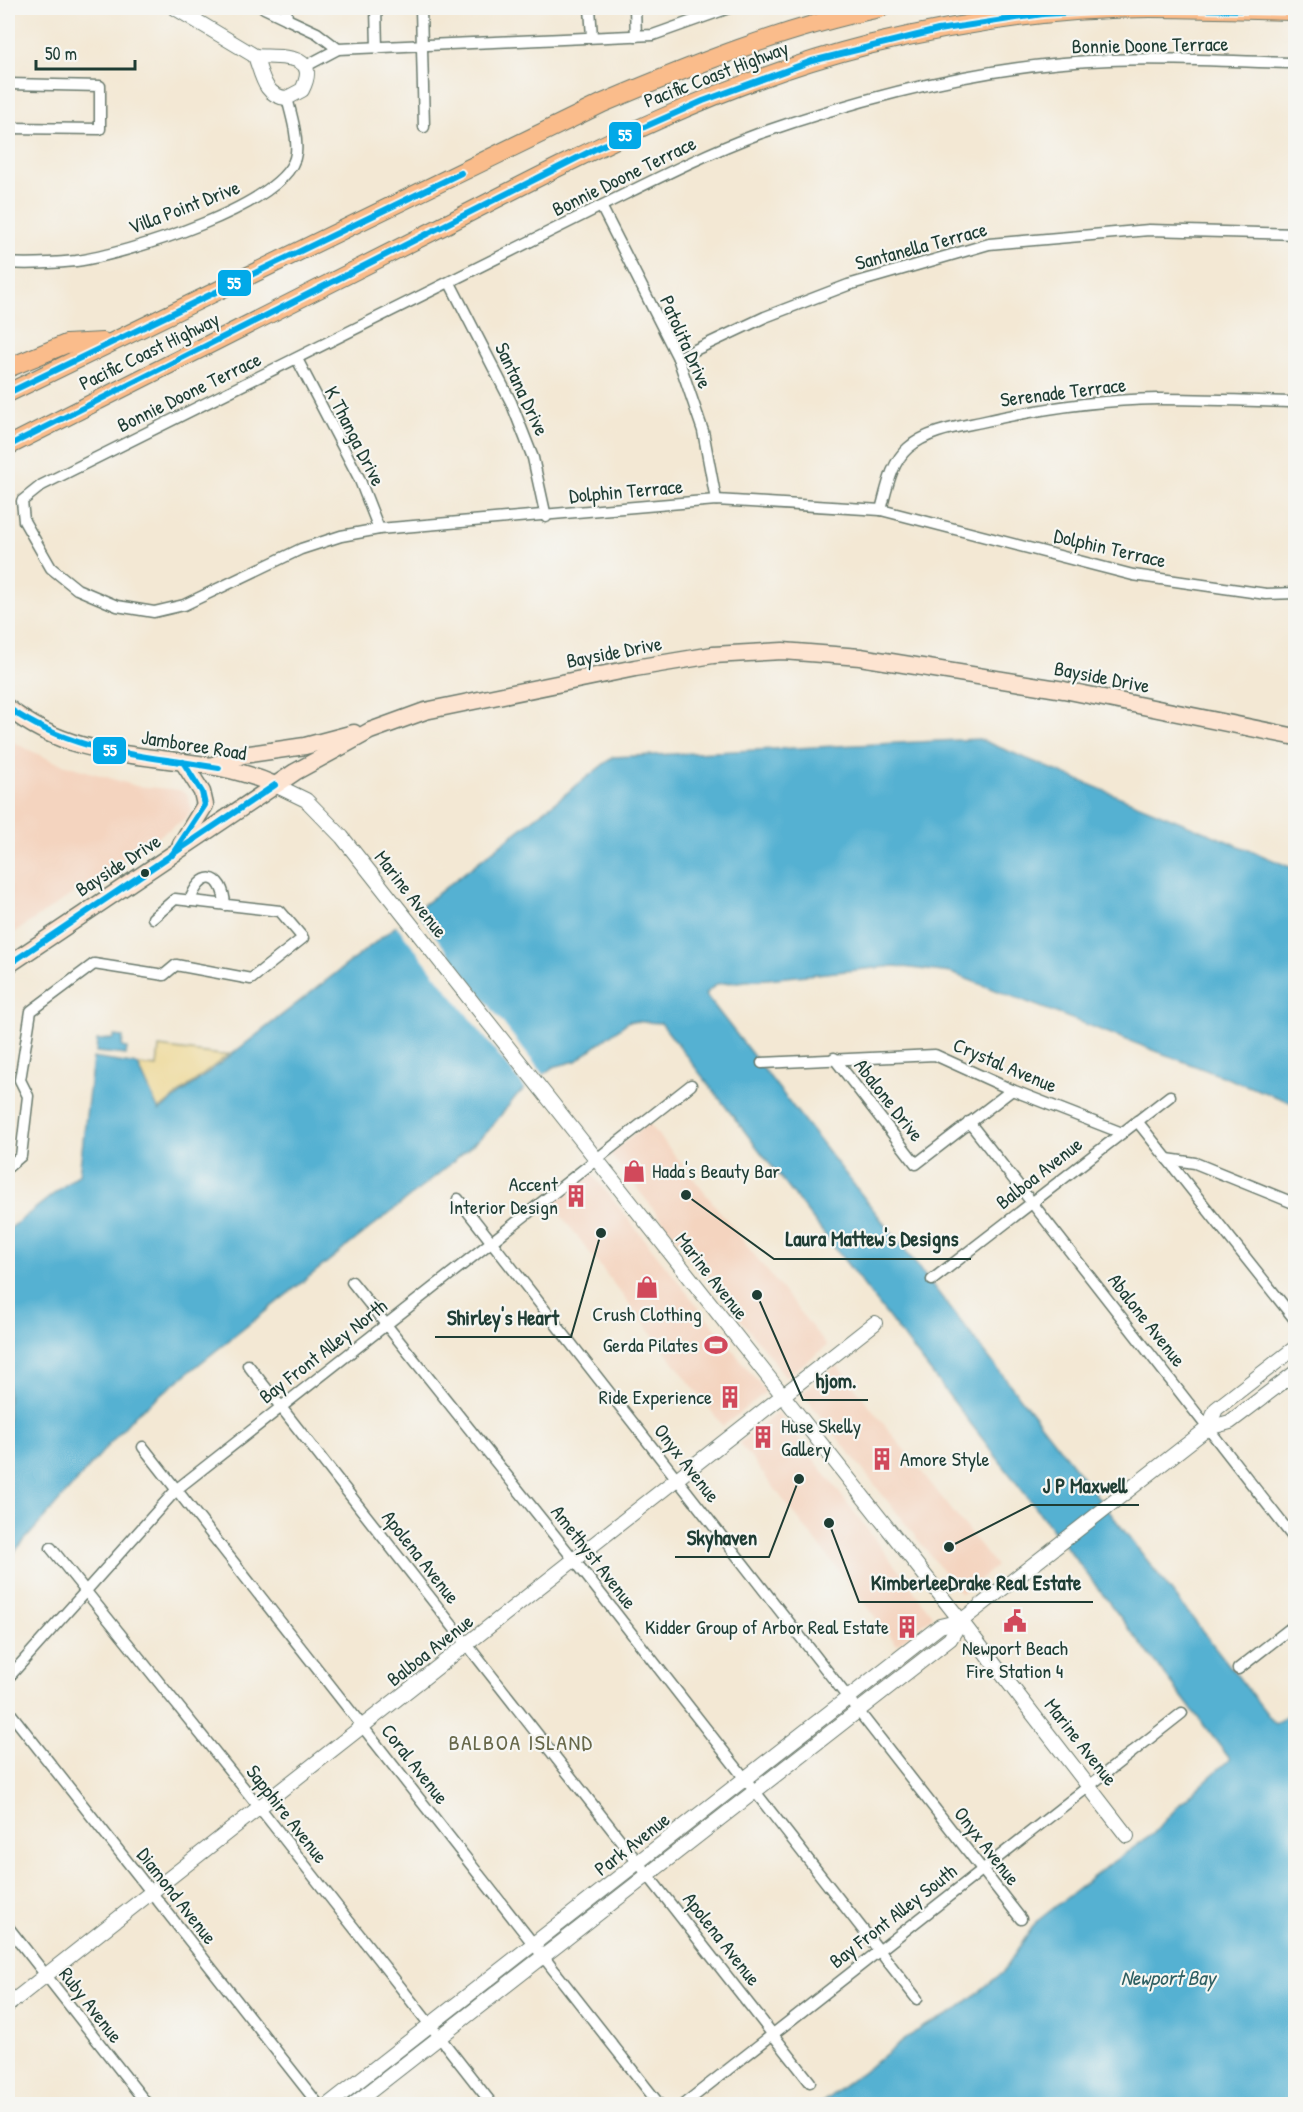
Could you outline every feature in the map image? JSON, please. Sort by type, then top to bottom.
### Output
[{"type":"highway","name":"Pacific Coast Highway","points":[[8,393],[603,103],[684,69],[764,40],[880,8]]},
{"type":"highway","name":"Pacific Coast Highway","points":[[8,446],[232,335],[568,162],[661,117],[756,80],[866,46],[1028,15],[1148,8],[1296,11]]},
{"type":"highway","points":[[8,368],[66,344],[111,342]]},
{"type":"main road","name":"Bayside Drive","points":[[8,965],[275,785],[370,731],[424,711],[635,668],[713,655],[783,651],[860,657],[1064,690],[1296,736]]},
{"type":"main road","name":"Jamboree Road","points":[[8,708],[36,727],[88,749],[211,766],[250,774],[275,785]]},
{"type":"main road","points":[[211,766],[243,755],[295,748],[342,734],[370,731]]},
{"type":"main road","points":[[176,853],[206,805],[183,762]]},
{"type":"street","points":[[175,8],[255,56],[291,57],[304,67],[305,84],[296,95],[287,98],[270,92],[255,56]]},
{"type":"street","points":[[264,8],[286,13],[338,49]]},
{"type":"street","points":[[376,8],[377,48]]},
{"type":"street","points":[[421,8],[424,127]]},
{"type":"street","points":[[590,8],[592,37]]},
{"type":"street","points":[[635,8],[636,36]]},
{"type":"street","points":[[304,67],[338,49],[653,35],[729,8]]},
{"type":"street","name":"Bonnie Doone Terrace","points":[[22,501],[42,485],[601,206],[682,166],[758,134],[921,85],[1014,70],[1108,60],[1296,63]]},
{"type":"street","points":[[8,84],[100,86],[100,129],[8,128]]},
{"type":"street","name":"Villa Point Drive","points":[[8,263],[78,261],[150,243],[238,208],[264,194],[281,179],[296,153],[287,98]]},
{"type":"street","name":"Patolita Drive","points":[[601,206],[678,358],[703,432],[716,500]]},
{"type":"street","name":"Santanella Terrace","points":[[678,358],[765,317],[848,285],[990,244],[1149,230],[1296,234]]},
{"type":"street","name":"Santana Drive","points":[[450,282],[511,402],[533,458],[546,517]]},
{"type":"street","name":"K Thanga Drive","points":[[297,359],[359,478],[379,529]]},
{"type":"street","name":"Serenade Terrace","points":[[881,510],[889,482],[902,455],[910,446],[945,429],[1014,414],[1087,404],[1156,399],[1296,402]]},
{"type":"street","name":"Dolphin Terrace","points":[[22,501],[24,521],[51,568],[77,589],[107,602],[135,610],[154,612],[184,605],[301,549],[341,536],[379,529],[546,517],[716,500],[881,510],[1133,575],[1266,594],[1296,593]]},
{"type":"street","name":"Marine Avenue","points":[[275,785],[306,800],[318,811],[405,918],[962,1621],[1090,1785],[1126,1836]]},
{"type":"street","points":[[190,901],[195,887],[204,880],[213,878],[220,882],[225,905]]},
{"type":"street","points":[[8,1167],[21,1156],[28,1096],[20,1080],[31,1011],[52,994],[94,964],[164,975],[176,964],[250,979],[303,938],[280,911],[175,899],[153,918]]},
{"type":"street","name":"Crystal Avenue","points":[[762,1063],[935,1054],[1012,1090],[1122,1133]]},
{"type":"street","name":"Abalone Drive","points":[[834,1058],[916,1164],[969,1122]]},
{"type":"street","name":"Bay Front Alley North","points":[[8,1678],[177,1489],[692,1085]]},
{"type":"street","points":[[969,1122],[1012,1090]]},
{"type":"street","name":"Balboa Avenue","points":[[933,1280],[1170,1096]]},
{"type":"street","points":[[1137,1121],[1296,1322]]},
{"type":"street","name":"Abalone Avenue","points":[[969,1122],[1296,1541]]},
{"type":"street","points":[[1167,1159],[1195,1162],[1296,1204]]},
{"type":"street","name":"Onyx Avenue","points":[[458,1199],[1021,1919]]},
{"type":"street","name":"Amethyst Avenue","points":[[352,1282],[575,1561],[917,1999]]},
{"type":"street","name":"Balboa Avenue","points":[[8,2005],[875,1323]]},
{"type":"street","name":"Park Avenue","points":[[1208,1428],[1216,1409],[1296,1347]]},
{"type":"street","name":"Apolena Avenue","points":[[248,1365],[467,1646],[640,1862],[810,2082]]},
{"type":"street","name":"Park Avenue","points":[[354,2104],[950,1639],[962,1621],[1106,1505],[1208,1428],[1230,1422],[1296,1372]]},
{"type":"street","name":"Coral Avenue","points":[[143,1447],[659,2104]]},
{"type":"street","name":"Sapphire Avenue","points":[[51,1548],[260,1808],[492,2104]]},
{"type":"street","name":"Park Avenue","points":[[329,2104],[940,1626],[962,1621]]},
{"type":"street","points":[[1238,1669],[1296,1624]]},
{"type":"street","name":"Diamond Avenue","points":[[8,1710],[318,2104]]},
{"type":"street","name":"Bay Front Alley South","points":[[684,2104],[1182,1713]]},
{"type":"street","name":"Ruby Avenue","points":[[8,1927],[147,2104]]},
{"type":"shaded area","points":[[8,740],[53,761],[136,786],[180,790],[187,794],[192,810],[186,818],[8,937]]},
{"type":"shaded area","points":[[649,1123],[827,1346],[786,1377],[610,1154]]},
{"type":"shaded area","points":[[590,1171],[766,1392],[723,1426],[550,1201]]},
{"type":"shaded area","points":[[837,1365],[996,1566],[961,1594],[802,1393]]},
{"type":"shaded area","points":[[778,1412],[933,1616],[897,1645],[739,1443]]},
{"type":"sand","points":[[159,1047],[229,1054],[158,1110],[138,1065],[157,1067]]},
{"type":"water","name":"Newport Bay","points":[[979,739],[1295,869],[1295,1104],[951,973],[895,966],[717,984],[705,994],[1275,1724],[1295,1709],[1295,2104],[820,2104],[922,2027],[952,2013],[1002,1973],[1036,1922],[1107,1866],[1153,1834],[1181,1803],[1230,1759],[661,1023],[629,1021],[576,1061],[553,1067],[517,1095],[488,1131],[442,1171],[135,1415],[8,1559],[8,1230],[79,1174],[93,1058],[138,1065],[159,1111],[613,757]]},
{"type":"water","points":[[114,1036],[123,1037],[122,1047],[127,1048],[126,1055],[96,1052],[97,1040],[113,1039]]},
{"type":"pier","points":[[415,910],[545,1077],[527,1091],[396,925]]},
{"type":"transit line","name":"55","points":[[8,446],[597,148],[703,101],[812,61],[938,30],[1043,14],[1150,8],[1296,11]]},
{"type":"transit line","name":"55","points":[[8,393],[461,173]]},
{"type":"transit line","name":"55","points":[[8,708],[59,735],[84,744],[219,768]]},
{"type":"transit line","name":"55","points":[[172,855],[205,805],[202,792],[183,762]]},
{"type":"transit line","name":"55","points":[[8,965],[275,785]]},
{"type":"place","name":"Hada's Beauty Bar","points":[[634,1171]]},
{"type":"place","name":"Laura Mattew's Designs","points":[[686,1195]]},
{"type":"place","name":"Accent Interior Design","points":[[576,1196]]},
{"type":"place","name":"Shirley's Heart","points":[[601,1233]]},
{"type":"place","name":"Crush Clothing","points":[[647,1287]]},
{"type":"place","name":"hjom.","points":[[757,1295]]},
{"type":"place","name":"Gerda Pilates","points":[[716,1345]]},
{"type":"place","name":"Ride Experience","points":[[730,1397]]},
{"type":"place","name":"Huse Skelly Gallery","points":[[763,1437]]},
{"type":"place","name":"Amore Style","points":[[882,1459]]},
{"type":"place","name":"Skyhaven","points":[[799,1479]]},
{"type":"place","name":"KimberleeDrake Real Estate","points":[[829,1523]]},
{"type":"place","name":"J P Maxwell","points":[[949,1547]]},
{"type":"place","name":"Newport Beach Fire Station 4","points":[[1015,1621]]},
{"type":"place","name":"Kidder Group of Arbor Real Estate","points":[[907,1627]]},
{"type":"district","name":"BALBOA ISLAND","points":[[521,1742]]}]
